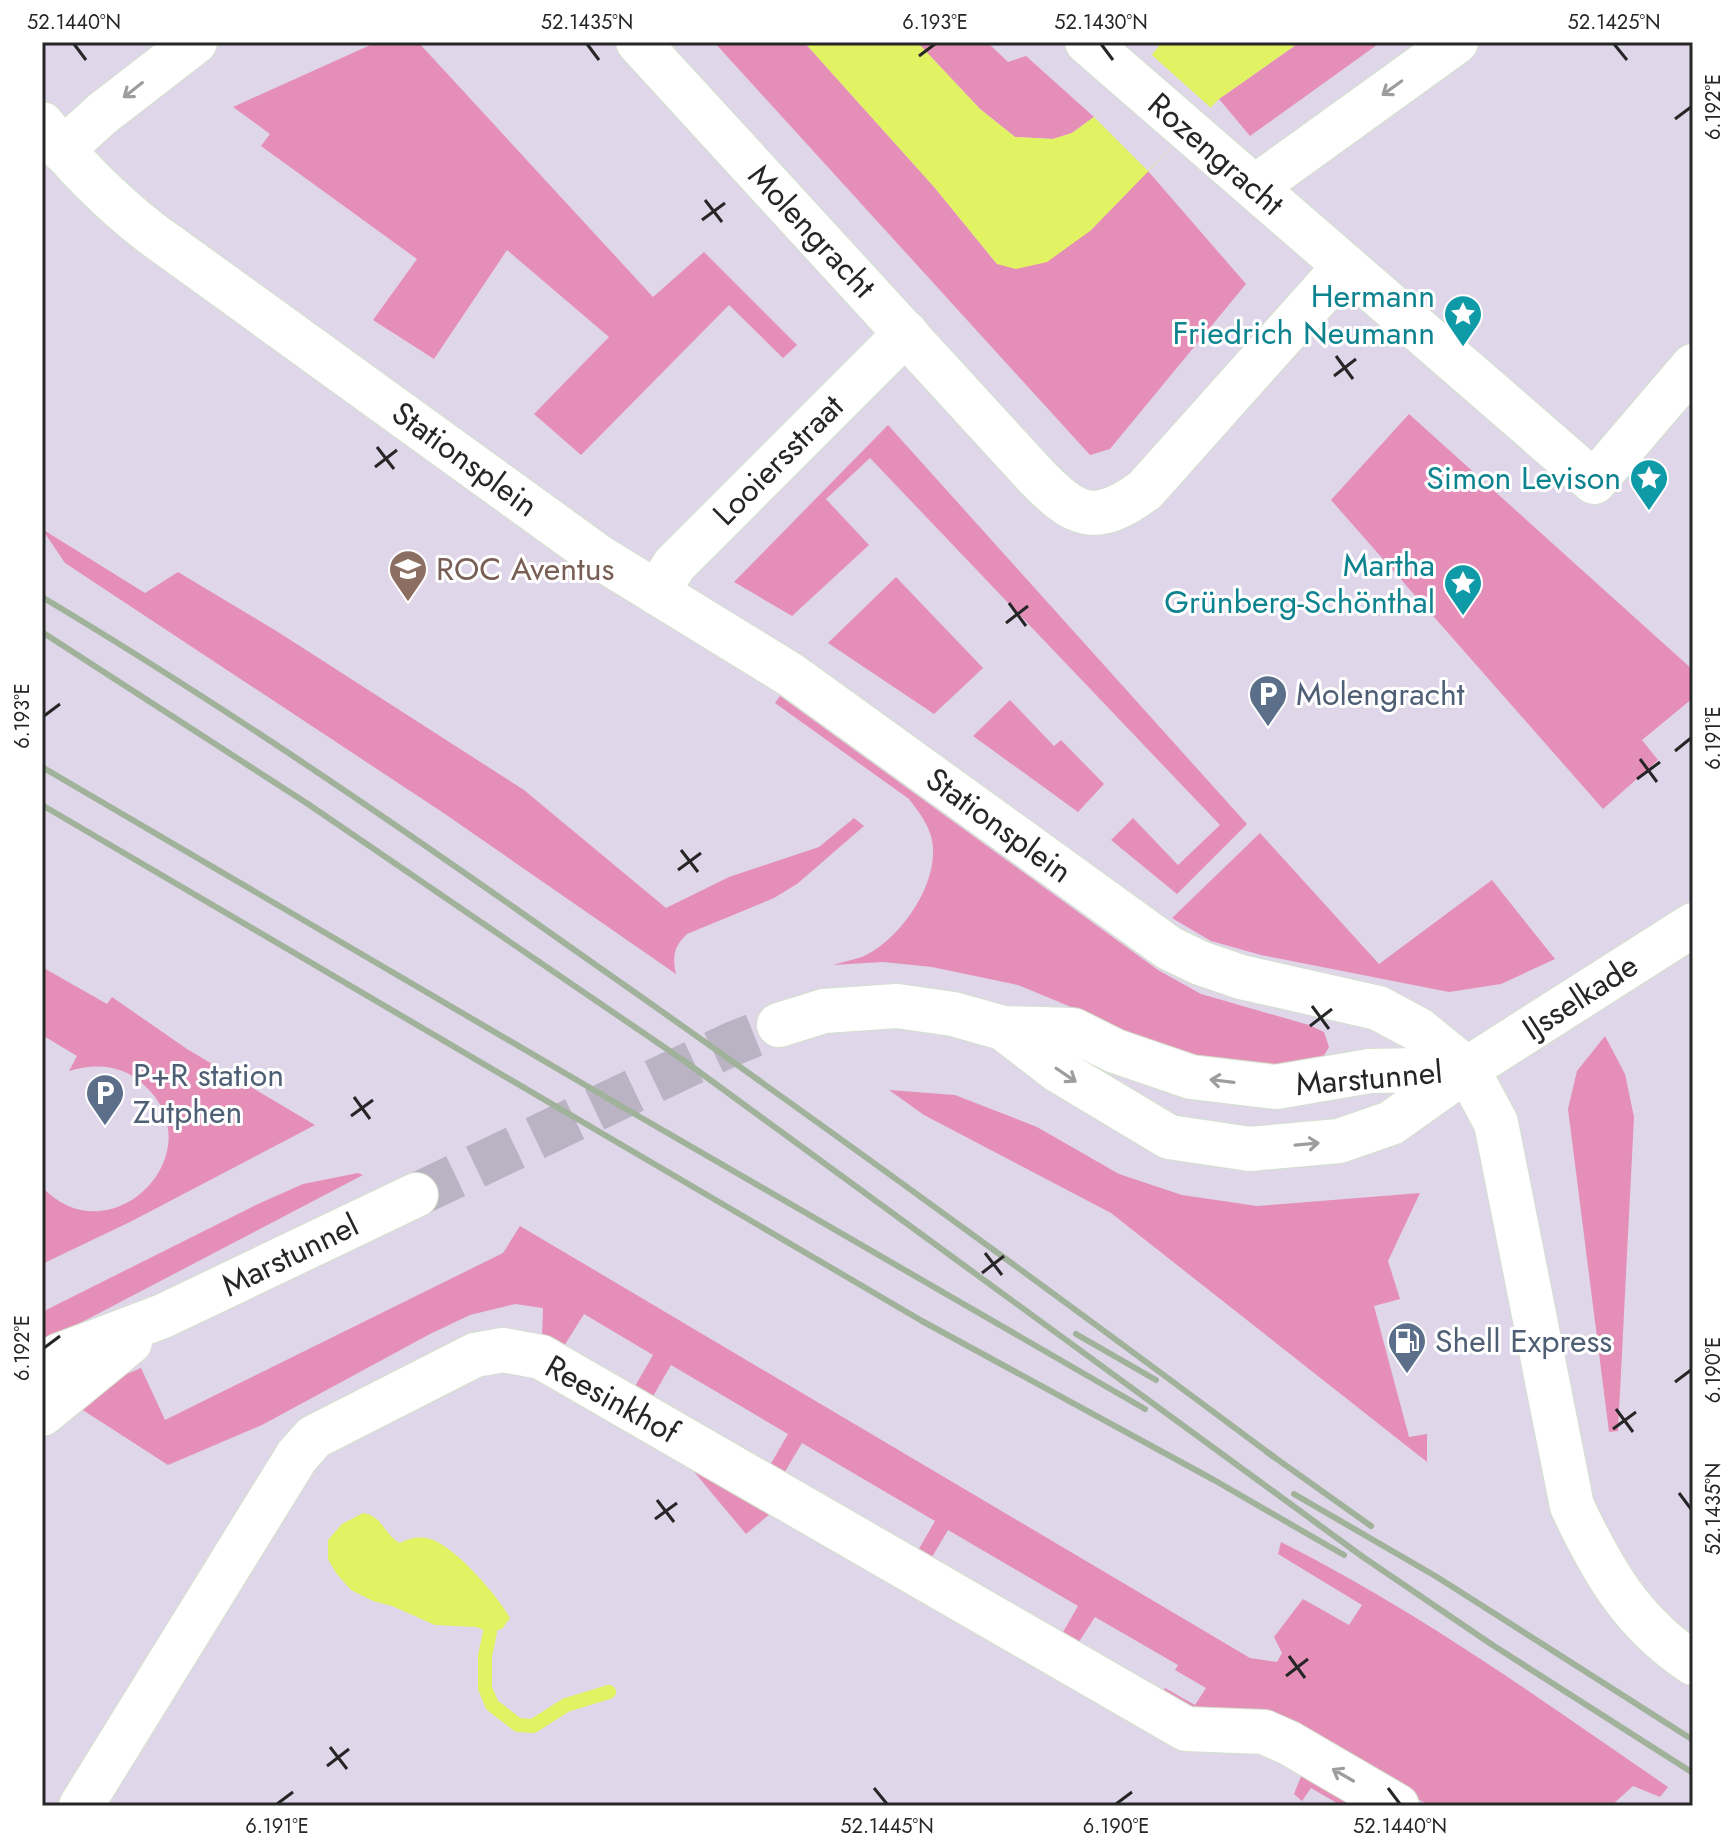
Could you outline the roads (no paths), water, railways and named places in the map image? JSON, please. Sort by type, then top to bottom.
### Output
[{"type":"street","points":[[52,137],[103,113],[195,42]]},
{"type":"street","name":"Molengracht","points":[[638,42],[1056,496],[1075,510],[1095,514],[1123,506],[1145,490],[1345,266]]},
{"type":"street","points":[[1241,175],[1456,42]]},
{"type":"street","name":"Rozengracht","points":[[1094,48],[1594,482],[1693,366]]},
{"type":"street","name":"Stationsplein","points":[[52,137],[112,202],[151,233],[599,557],[791,675],[1169,948],[1241,977],[1378,1008],[1419,1030],[1467,1069],[1496,1123],[1572,1506],[1597,1560],[1626,1602],[1654,1634],[1693,1663]]},
{"type":"street","name":"Looiersstraat","points":[[657,593],[674,565],[906,333]]},
{"type":"street","name":"IJsselkade","points":[[1467,1069],[1693,925]]},
{"type":"street","name":"Marstunnel","points":[[779,1025],[824,1011],[897,1006],[953,1014],[1003,1028],[1073,1030],[1115,1051],[1191,1077],[1276,1087],[1370,1071],[1467,1069]]},
{"type":"street","name":"Marstunnel","points":[[1003,1028],[1059,1071],[1169,1137],[1250,1149],[1339,1141],[1391,1123],[1467,1069]]},
{"type":"street","name":"Marstunnel","points":[[163,1316],[416,1195]]},
{"type":"street","points":[[42,1365],[60,1355],[163,1316]]},
{"type":"street","points":[[42,1414],[163,1316]]},
{"type":"street","name":"Reesinkhof","points":[[81,1806],[218,1581],[297,1456],[314,1437],[475,1355],[503,1350],[541,1357],[1186,1729],[1264,1732],[1289,1743],[1397,1806]]},
{"type":"waterway","points":[[490,1632],[485,1656],[485,1688],[492,1705],[518,1725],[533,1726],[566,1705],[609,1692]]},
{"type":"tunnel","points":[[416,1195],[732,1044],[779,1025]]},
{"type":"railway","points":[[42,597],[248,726],[517,909],[844,1141],[1274,1457]]},
{"type":"railway","points":[[42,632],[308,804],[683,1060],[1363,1557],[1491,1644],[1693,1773]]},
{"type":"railway","points":[[42,767],[1145,1409]]},
{"type":"railway","points":[[42,805],[922,1321],[1214,1480],[1344,1555]]},
{"type":"railway","points":[[1076,1334],[1156,1380]]},
{"type":"railway","points":[[1267,1452],[1371,1526]]},
{"type":"railway","points":[[1294,1494],[1437,1577],[1693,1740]]},
{"type":"place","name":"Hermann Friedrich Neumann","points":[[1463,348]]},
{"type":"place","name":"Simon Levison","points":[[1649,512]]},
{"type":"place","name":"ROC Aventus","points":[[408,603]]},
{"type":"place","name":"Martha Grünberg-Schönthal","points":[[1463,617]]},
{"type":"place","name":"Molengracht","points":[[1268,728]]},
{"type":"place","name":"P+R station Zutphen","points":[[105,1127]]},
{"type":"place","name":"Shell Express","points":[[1407,1375]]}]
